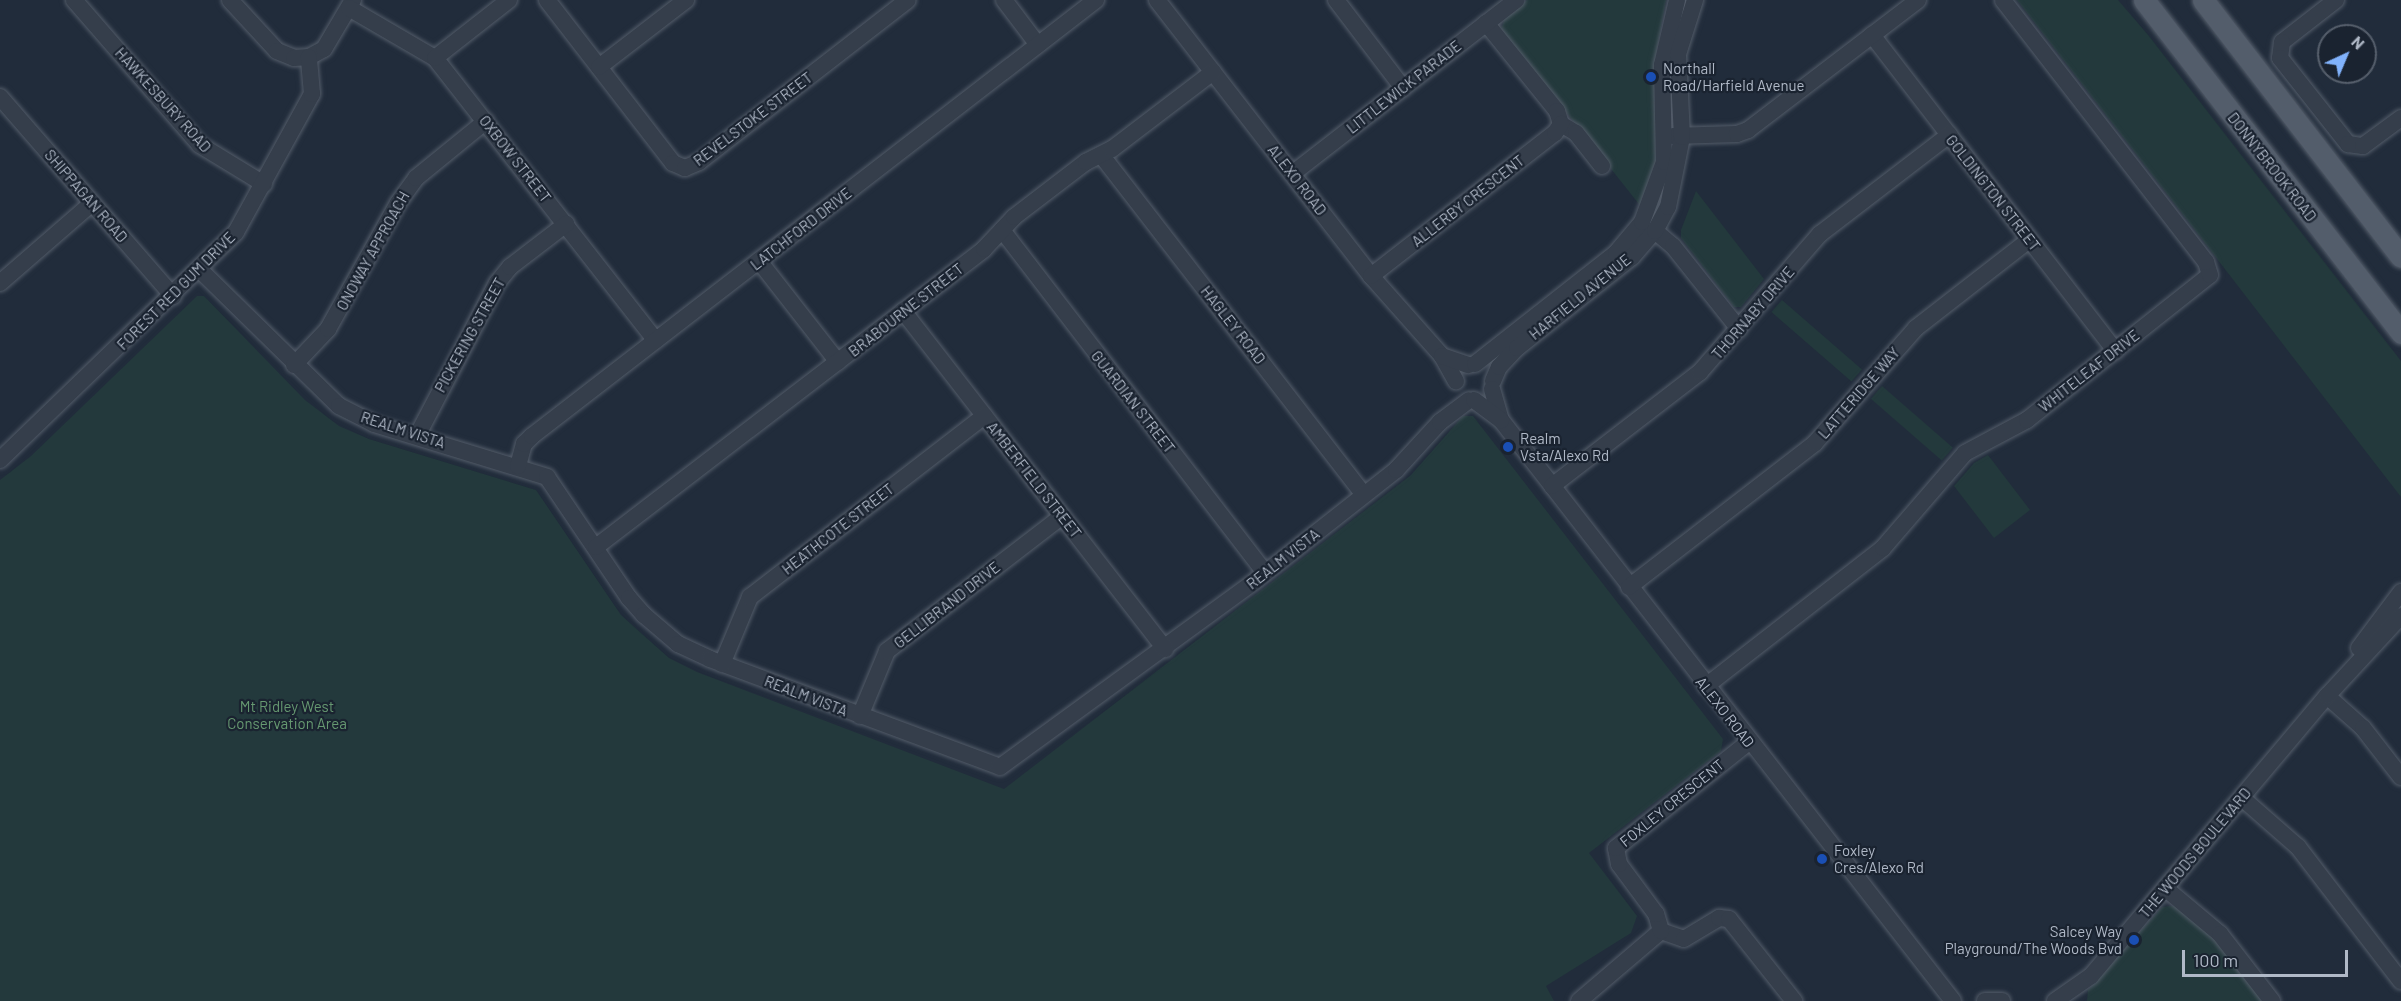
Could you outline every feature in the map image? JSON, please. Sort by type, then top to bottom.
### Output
[{"type":"main road","name":"DONNYBROOK ROAD","points":[[2144,0],[2401,333]]},
{"type":"main road","points":[[2203,0],[2401,257]]},
{"type":"street","name":"HAWKESBURY ROAD","points":[[74,0],[200,145],[264,184]]},
{"type":"street","points":[[230,0],[277,51],[294,58],[309,57],[331,41],[351,4]]},
{"type":"street","points":[[435,57],[509,0]]},
{"type":"street","name":"REVELSTOKE STREET","points":[[547,0],[673,163],[685,168],[699,162],[908,0]]},
{"type":"street","points":[[599,67],[686,0]]},
{"type":"street","points":[[1004,0],[1038,45]]},
{"type":"street","name":"LATCHFORD DRIVE","points":[[518,466],[527,440],[1096,0]]},
{"type":"street","name":"ALEXO ROAD","points":[[1157,0],[1371,276],[1442,356],[1457,384]]},
{"type":"street","points":[[1336,0],[1403,87]]},
{"type":"street","name":"LITTLEWICK PARADE","points":[[1292,174],[1516,0]]},
{"type":"street","name":"HARFIELD AVENUE","points":[[1471,364],[1600,266],[1634,233],[1661,178],[1673,136],[1662,64],[1677,0]]},
{"type":"street","points":[[1673,136],[1748,130],[1918,0]]},
{"type":"street","name":"WHITELEAF DRIVE","points":[[1706,686],[1882,548],[1965,453],[2026,420],[2201,285],[2210,275],[2209,269],[2003,0]]},
{"type":"street","points":[[2336,0],[2282,42],[2280,58],[2348,144],[2363,146],[2401,118]]},
{"type":"street","name":"HARFIELD AVENUE","points":[[1492,385],[1516,348],[1618,270],[1655,231],[1674,187],[1673,136],[1678,54],[1693,1]]},
{"type":"street","name":"OXBOW STREET","points":[[351,4],[435,57],[655,340]]},
{"type":"street","points":[[1486,23],[1557,111],[1561,124],[1576,133],[1602,166]]},
{"type":"street","name":"GOLDINGTON STREET","points":[[1872,35],[2115,351]]},
{"type":"street","name":"FOREST RED GUM DRIVE","points":[[0,460],[201,270],[236,232],[312,94],[309,57]]},
{"type":"street","name":"BRABOURNE STREET","points":[[596,547],[984,249],[1002,230],[1086,162],[1102,156],[1213,72]]},
{"type":"street","name":"SHIPPAGAN ROAD","points":[[3,107],[92,203],[173,296]]},
{"type":"street","name":"ONOWAY APPROACH","points":[[294,365],[328,329],[398,202],[416,178],[486,121]]},
{"type":"street","name":"ALLERBY CRESCENT","points":[[1371,276],[1555,134],[1561,124]]},
{"type":"street","name":"THORNABY DRIVE","points":[[1552,486],[1700,372],[1739,330],[1820,234],[1948,135]]},
{"type":"street","name":"HAGLEY ROAD","points":[[1102,156],[1364,495]]},
{"type":"street","points":[[0,283],[92,203]]},
{"type":"street","name":"PICKERING STREET","points":[[417,436],[497,284],[510,267],[566,224]]},
{"type":"street","name":"GUARDIAN STREET","points":[[1002,230],[1265,573]]},
{"type":"street","points":[[1655,231],[1673,246],[1739,330]]},
{"type":"street","name":"LATTERIDGE WAY","points":[[1629,587],[1815,443],[1916,328],[2029,240]]},
{"type":"street","points":[[759,261],[838,362]]},
{"type":"street","name":"REALM VISTA","points":[[201,270],[294,365],[339,406],[374,424],[539,472],[555,485],[644,615],[678,644],[722,664],[1000,767],[1165,649],[1265,573],[1406,460],[1440,422],[1471,400]]},
{"type":"street","name":"AMBERFIELD STREET","points":[[903,311],[1165,649]]},
{"type":"street","name":"ALEXO ROAD","points":[[1442,356],[1471,364]]},
{"type":"street","points":[[1471,364],[1486,367],[1492,385],[1484,398],[1471,400],[1457,384],[1471,364]]},
{"type":"street","name":"REALM VISTA","points":[[1440,422],[1457,384]]},
{"type":"street","name":"ALEXO ROAD","points":[[1492,385],[1501,420]]},
{"type":"street","name":"ALEXO ROAD","points":[[1471,400],[1501,420],[1749,742],[1953,1001]]},
{"type":"street","name":"HEATHCOTE STREET","points":[[722,664],[750,597],[984,416]]},
{"type":"street","name":"GELLIBRAND DRIVE","points":[[860,716],[887,651],[1062,516]]},
{"type":"street","name":"THE WOODS BOULEVARD","points":[[2327,696],[2401,592]]},
{"type":"street","name":"THE WOODS BOULEVARD","points":[[2055,1001],[2073,997],[2327,696],[2401,616]]},
{"type":"street","points":[[2327,696],[2363,728],[2401,777]]},
{"type":"street","name":"FOXLEY CRESCENT","points":[[1661,931],[1656,914],[1619,864],[1616,848],[1749,742]]},
{"type":"street","points":[[2242,798],[2298,847],[2401,981]]},
{"type":"street","points":[[2165,888],[2220,934],[2272,1001]]},
{"type":"street","points":[[1579,1001],[1661,931],[1684,939],[1719,918],[1729,919],[1794,1001]]},
{"type":"street","points":[[1985,1001],[2002,1001]]},
{"type":"green space","points":[[1527,0],[1666,0],[1654,66],[1658,156],[1642,208],[1501,30],[1505,17]]},
{"type":"green space","points":[[2017,0],[2118,0],[2149,36],[2401,361],[2401,497]]},
{"type":"green space","points":[[1696,191],[1764,279],[1741,307],[1734,307],[1681,238],[1681,230]]},
{"type":"green space","name":"Mt Ridley West Conservation Area","points":[[197,296],[204,296],[305,400],[339,426],[369,439],[536,490],[621,615],[669,658],[697,672],[1004,789],[1411,475],[1463,416],[1473,416],[1723,739],[1721,751],[1589,853],[1637,916],[1631,933],[1546,986],[1554,1001],[0,1001],[0,480],[31,456]]},
{"type":"green space","points":[[1782,300],[1862,370],[1852,382],[1772,312]]},
{"type":"green space","points":[[1882,386],[1953,448],[1942,460],[1871,399]]},
{"type":"green space","points":[[1988,455],[2030,510],[1994,538],[1954,486],[1974,463]]},
{"type":"green space","points":[[2162,907],[2178,907],[2218,941],[2264,1001],[2087,1001],[2088,990]]},
{"type":"place","name":"Northall Road/Harfield Avenue","points":[[1651,77]]},
{"type":"place","name":"Realm Vsta/Alexo Rd","points":[[1508,447]]},
{"type":"place","name":"Foxley Cres/Alexo Rd","points":[[1822,859]]},
{"type":"place","name":"Salcey Way Playground/The Woods Bvd","points":[[2134,940]]}]
